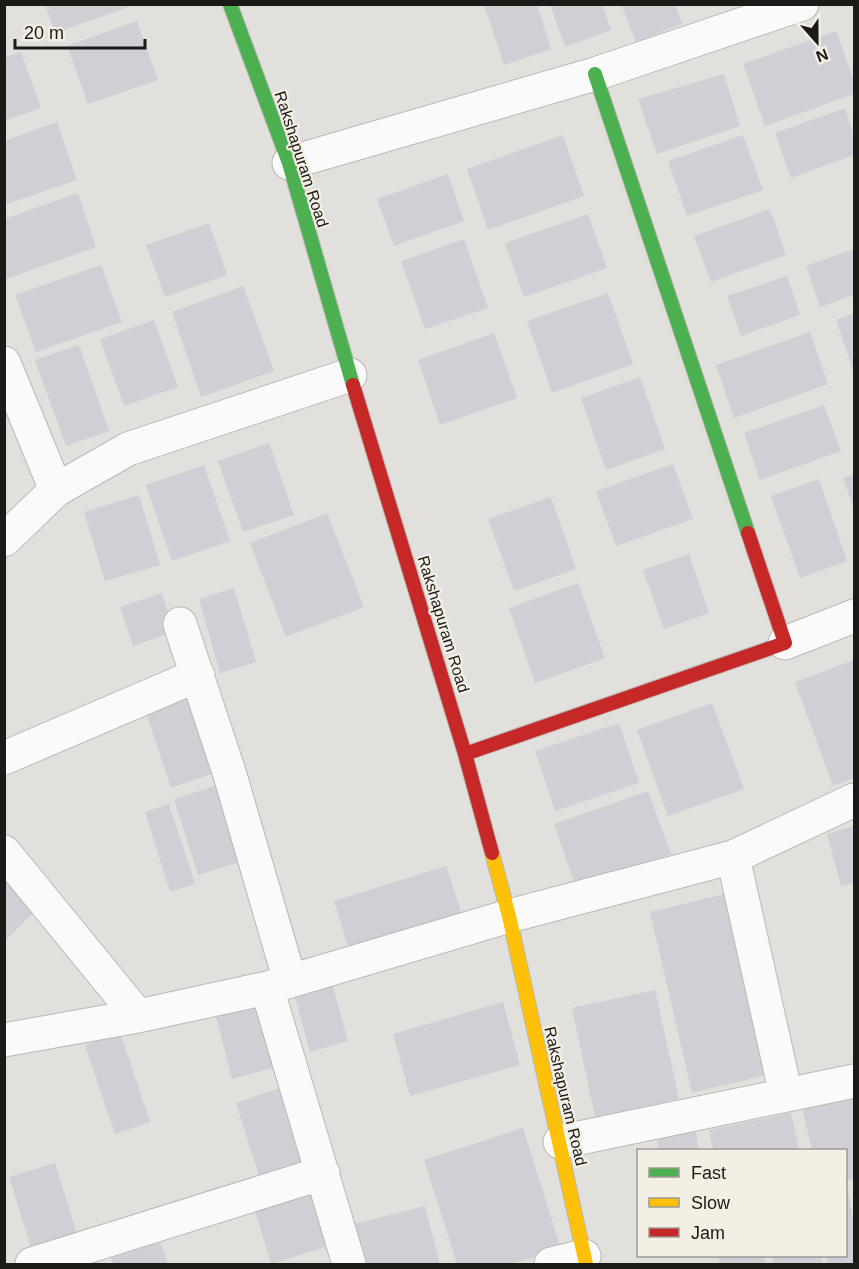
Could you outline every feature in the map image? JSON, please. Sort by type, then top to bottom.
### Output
[{"type":"street","name":"Rakshapuram Road","points":[[230,4],[290,163],[350,375],[465,754],[509,916],[585,1260]]},
{"type":"street","points":[[290,163],[595,74],[802,4]]},
{"type":"street","points":[[595,74],[785,643]]},
{"type":"street","points":[[4,363],[56,490]]},
{"type":"street","points":[[4,540],[56,490],[128,449],[350,375]]},
{"type":"street","points":[[465,754],[785,643],[855,616]]},
{"type":"street","points":[[180,624],[198,675],[278,984],[323,1173],[349,1264]]},
{"type":"street","points":[[4,758],[198,675]]},
{"type":"street","points":[[4,1040],[138,1016],[278,984],[509,916],[733,857],[855,800]]},
{"type":"street","points":[[4,852],[138,1016]]},
{"type":"street","points":[[733,857],[786,1095]]},
{"type":"street","points":[[560,1142],[855,1081]]},
{"type":"street","points":[[32,1264],[323,1173]]},
{"type":"street","points":[[551,1264],[585,1260]]},
{"type":"building","points":[[45,4],[134,4],[134,5],[55,33]]},
{"type":"building","points":[[484,4],[537,4],[551,49],[504,65]]},
{"type":"building","points":[[550,4],[602,4],[611,30],[565,47]]},
{"type":"building","points":[[621,4],[675,4],[682,24],[636,42]]},
{"type":"building","points":[[137,21],[158,80],[88,104],[67,46]]},
{"type":"building","points":[[836,31],[854,81],[854,94],[765,126],[743,64]]},
{"type":"building","points":[[21,52],[41,108],[4,121],[4,57]]},
{"type":"building","points":[[724,74],[740,126],[657,154],[638,99]]},
{"type":"building","points":[[845,108],[854,136],[854,155],[791,178],[775,133]]},
{"type":"building","points":[[57,122],[77,180],[4,205],[4,141]]},
{"type":"building","points":[[563,135],[584,196],[488,230],[467,169]]},
{"type":"building","points":[[743,135],[763,190],[687,216],[668,161]]},
{"type":"building","points":[[448,174],[464,221],[394,246],[377,199]]},
{"type":"building","points":[[78,193],[96,247],[6,279],[4,219]]},
{"type":"building","points":[[770,209],[786,255],[711,282],[694,236]]},
{"type":"building","points":[[588,214],[607,268],[524,297],[505,243]]},
{"type":"building","points":[[209,223],[227,275],[165,297],[146,245]]},
{"type":"building","points":[[464,239],[488,308],[425,329],[401,261]]},
{"type":"building","points":[[854,249],[854,295],[820,307],[806,266]]},
{"type":"building","points":[[101,265],[122,322],[36,352],[15,295]]},
{"type":"building","points":[[787,276],[800,315],[741,336],[727,296]]},
{"type":"building","points":[[243,286],[274,371],[201,397],[172,312]]},
{"type":"building","points":[[608,293],[633,364],[552,393],[527,321]]},
{"type":"building","points":[[854,313],[854,373],[836,320]]},
{"type":"building","points":[[154,320],[178,387],[124,406],[100,339]]},
{"type":"building","points":[[810,332],[828,384],[734,418],[716,365]]},
{"type":"building","points":[[494,333],[517,398],[440,425],[418,360]]},
{"type":"building","points":[[79,345],[109,431],[66,446],[35,360]]},
{"type":"building","points":[[640,377],[665,449],[606,470],[581,398]]},
{"type":"building","points":[[824,405],[841,451],[760,480],[744,433]]},
{"type":"building","points":[[269,443],[294,515],[243,532],[218,461]]},
{"type":"building","points":[[673,464],[693,519],[616,546],[596,491]]},
{"type":"building","points":[[204,465],[230,541],[172,561],[146,485]]},
{"type":"building","points":[[854,474],[854,509],[843,478]]},
{"type":"building","points":[[819,479],[847,561],[800,578],[771,496]]},
{"type":"building","points":[[139,495],[160,565],[105,581],[84,512]]},
{"type":"building","points":[[551,497],[576,569],[514,591],[488,519]]},
{"type":"building","points":[[327,513],[364,607],[286,637],[250,543]]},
{"type":"building","points":[[689,554],[709,613],[664,629],[643,570]]},
{"type":"building","points":[[578,583],[605,658],[535,683],[509,608]]},
{"type":"building","points":[[234,588],[256,662],[220,673],[199,599]]},
{"type":"building","points":[[162,593],[174,632],[133,646],[120,607]]},
{"type":"building","points":[[854,660],[854,778],[833,786],[795,682]]},
{"type":"building","points":[[191,688],[220,771],[171,788],[143,704]]},
{"type":"building","points":[[712,703],[744,789],[668,816],[637,730]]},
{"type":"building","points":[[619,723],[639,783],[555,811],[535,751]]},
{"type":"building","points":[[221,784],[246,860],[198,875],[174,799]]},
{"type":"building","points":[[648,791],[671,854],[576,888],[554,824]]},
{"type":"building","points":[[169,804],[195,884],[170,892],[145,812]]},
{"type":"building","points":[[854,826],[854,883],[841,886],[827,834]]},
{"type":"building","points":[[446,866],[464,921],[351,956],[334,901]]},
{"type":"building","points":[[4,877],[37,909],[4,942]]},
{"type":"building","points":[[724,894],[766,1075],[692,1093],[650,912]]},
{"type":"building","points":[[331,980],[348,1041],[310,1052],[293,990]]},
{"type":"building","points":[[655,990],[679,1099],[595,1117],[572,1008]]},
{"type":"building","points":[[503,1002],[520,1065],[410,1096],[393,1034]]},
{"type":"building","points":[[264,1004],[280,1066],[232,1079],[216,1016]]},
{"type":"building","points":[[120,1032],[150,1122],[115,1134],[85,1045]]},
{"type":"building","points":[[283,1087],[309,1168],[261,1182],[236,1103]]},
{"type":"building","points":[[854,1097],[854,1179],[847,1181],[847,1149],[812,1149],[802,1107]]},
{"type":"building","points":[[791,1113],[799,1149],[713,1149],[709,1130]]},
{"type":"building","points":[[523,1128],[561,1249],[511,1264],[457,1264],[424,1160]]},
{"type":"building","points":[[695,1129],[699,1149],[659,1149],[656,1137]]},
{"type":"building","points":[[55,1163],[78,1237],[32,1251],[9,1177]]},
{"type":"building","points":[[311,1186],[328,1246],[271,1264],[253,1204]]},
{"type":"building","points":[[847,1190],[854,1222],[854,1264],[828,1264],[826,1257],[847,1257]]},
{"type":"building","points":[[425,1206],[440,1264],[356,1264],[346,1226]]},
{"type":"building","points":[[161,1242],[168,1264],[113,1264],[111,1258]]},
{"type":"building","points":[[718,1257],[764,1257],[766,1264],[720,1264]]},
{"type":"building","points":[[772,1257],[821,1257],[823,1264],[774,1264]]},
{"type":"traffic: fast","points":[[230,4],[289,163],[353,385]]},
{"type":"traffic: fast","points":[[595,74],[748,533]]},
{"type":"traffic: slow","points":[[492,853],[509,916],[586,1264]]},
{"type":"traffic: jam","points":[[353,385],[465,754],[492,853]]},
{"type":"traffic: jam","points":[[465,754],[785,643],[748,533]]}]
